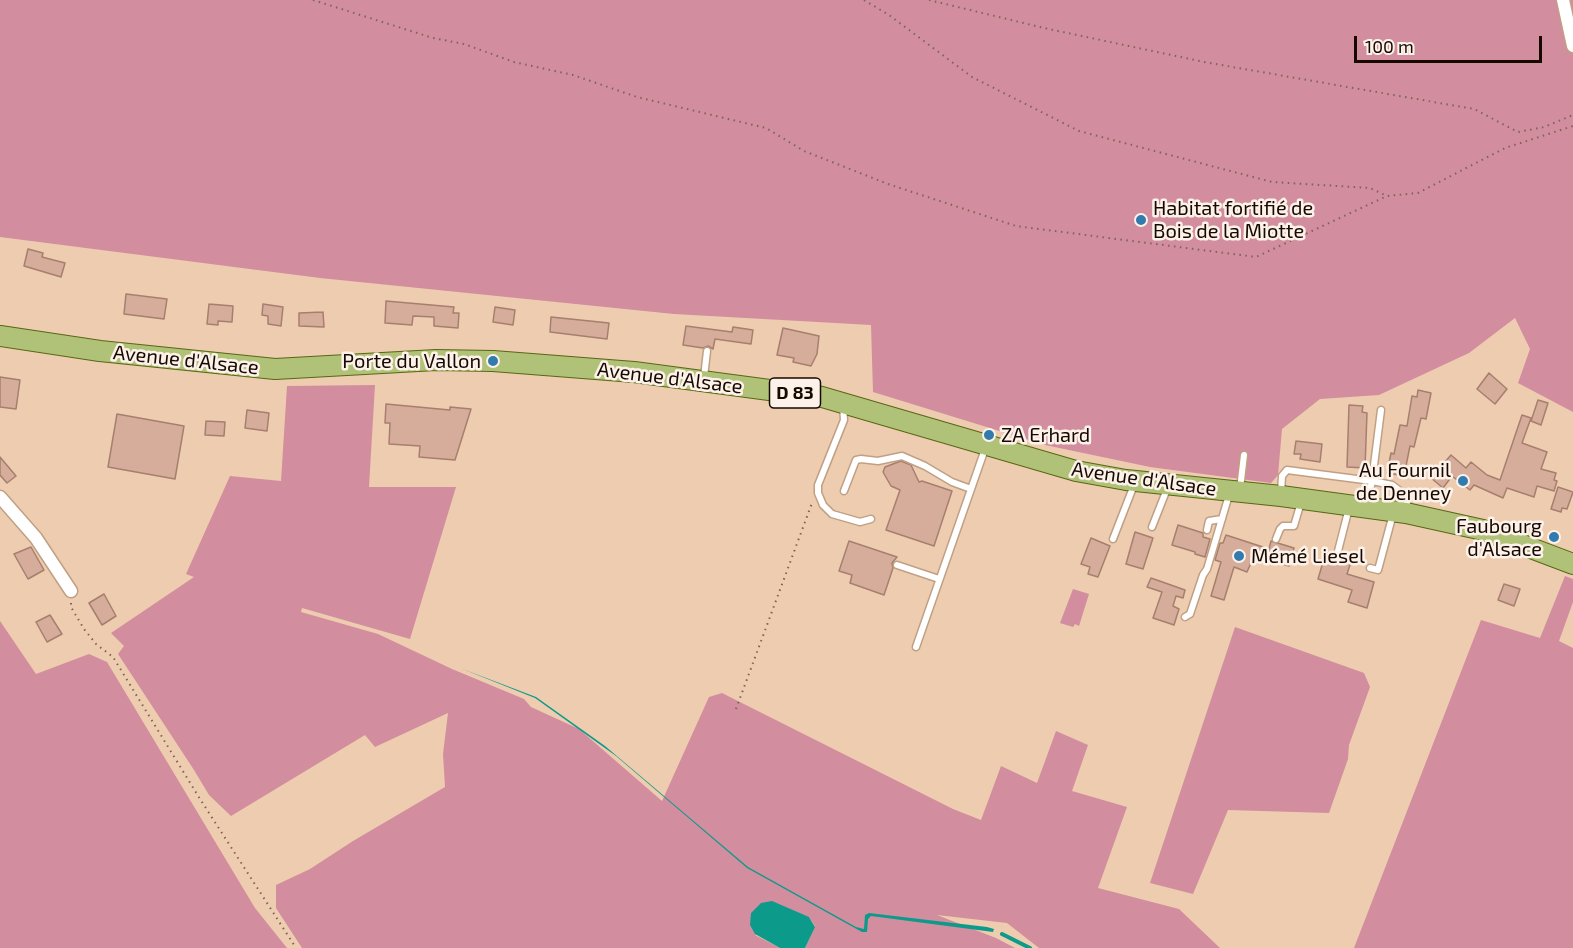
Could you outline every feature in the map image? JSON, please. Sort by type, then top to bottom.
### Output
[{"type":"main road","name":"Avenue d'Alsace","points":[[0,336],[100,351],[275,369],[436,360],[493,361],[633,372],[822,397],[1076,471],[1135,481],[1281,496],[1400,512],[1483,530],[1573,564]]},
{"type":"street","points":[[1563,0],[1573,46]]},
{"type":"street","points":[[0,497],[36,538],[71,591]]},
{"type":"lane","points":[[703,381],[707,351]]},
{"type":"lane","points":[[842,403],[844,420],[818,485],[818,493],[832,514],[860,522],[870,519]]},
{"type":"lane","points":[[1338,551],[1372,480],[1381,410]]},
{"type":"lane","points":[[916,647],[986,445]]},
{"type":"lane","points":[[1185,616],[1190,614],[1207,569],[1222,519],[1235,492],[1244,455]]},
{"type":"lane","points":[[844,491],[856,460],[878,461],[902,456],[970,489]]},
{"type":"lane","points":[[1281,496],[1282,476],[1287,470],[1372,480],[1392,485],[1400,491],[1407,501],[1400,512],[1378,570],[1370,568]]},
{"type":"lane","points":[[1113,539],[1135,481]]},
{"type":"lane","points":[[1152,527],[1168,485]]},
{"type":"lane","points":[[1276,539],[1283,526],[1294,526],[1302,499]]},
{"type":"lane","points":[[1207,530],[1209,521],[1222,519]]},
{"type":"lane","points":[[897,565],[939,579]]},
{"type":"path","points":[[313,0],[433,38],[464,44],[514,62],[573,75],[637,97],[765,128],[804,151],[888,184],[1016,226],[1256,257],[1387,196],[1418,193],[1505,147],[1573,126]]},
{"type":"path","points":[[864,0],[889,15],[972,76],[1079,131],[1272,182],[1370,188],[1387,196]]},
{"type":"path","points":[[929,0],[1044,28],[1204,62],[1474,109],[1518,132],[1544,127],[1573,115]]},
{"type":"path","points":[[736,709],[813,500],[818,493]]},
{"type":"path","points":[[71,591],[71,607],[84,629],[96,644],[113,657],[200,799],[296,948]]},
{"type":"shaded area","points":[[0,0],[1573,0],[1573,412],[1518,383],[1530,349],[1515,318],[1469,353],[1379,395],[1320,399],[1282,429],[1278,475],[1271,483],[1150,467],[1045,445],[873,392],[871,325],[674,314],[320,278],[0,237]]},
{"type":"shaded area","points":[[375,385],[369,487],[456,487],[410,639],[302,608],[301,612],[378,634],[452,669],[524,699],[531,707],[579,729],[662,801],[709,697],[722,693],[953,809],[981,820],[1001,766],[1037,783],[1056,731],[1088,745],[1072,791],[1127,807],[1098,888],[1179,909],[1220,948],[1039,948],[1007,923],[937,915],[996,938],[1015,948],[805,948],[815,926],[809,917],[755,935],[780,948],[302,948],[276,908],[276,885],[310,869],[445,787],[443,754],[448,713],[375,747],[365,735],[231,816],[209,795],[118,654],[124,646],[111,633],[194,577],[186,574],[230,476],[281,481],[287,386]]},
{"type":"shaded area","points":[[1565,576],[1573,579],[1573,602],[1559,641],[1573,648],[1573,948],[1354,948],[1481,620],[1540,638]]},
{"type":"shaded area","points":[[1073,589],[1089,594],[1079,626],[1075,624],[1073,627],[1060,623]]},
{"type":"shaded area","points":[[0,621],[36,674],[89,654],[107,662],[255,908],[287,948],[0,948]]},
{"type":"shaded area","points":[[1235,627],[1364,673],[1370,687],[1349,745],[1348,759],[1329,813],[1228,810],[1193,894],[1150,883]]},
{"type":"water","points":[[460,668],[536,697],[605,746],[748,867],[856,927],[864,929],[865,915],[869,913],[987,927],[994,929],[993,932],[871,916],[868,919],[867,932],[862,932],[747,868],[616,756],[535,698]]},
{"type":"water","points":[[772,901],[809,917],[815,927],[805,948],[780,948],[755,934],[750,925],[751,913],[761,903]]},
{"type":"building","points":[[28,249],[43,253],[42,257],[65,263],[61,277],[24,266]]},
{"type":"building","points":[[126,294],[167,299],[164,319],[124,314]]},
{"type":"building","points":[[386,301],[454,307],[453,313],[459,313],[458,328],[434,326],[434,317],[413,316],[412,325],[385,323]]},
{"type":"building","points":[[209,304],[233,306],[232,322],[218,321],[218,325],[207,324]]},
{"type":"building","points":[[263,304],[283,307],[281,326],[268,324],[268,316],[262,315]]},
{"type":"building","points":[[495,307],[515,310],[513,325],[493,322]]},
{"type":"building","points":[[323,312],[324,327],[299,326],[299,313]]},
{"type":"building","points":[[551,317],[609,323],[607,339],[550,332]]},
{"type":"building","points":[[686,326],[732,332],[733,327],[753,330],[751,344],[715,339],[713,349],[708,346],[703,348],[683,345]]},
{"type":"building","points":[[783,328],[819,336],[817,354],[811,366],[793,362],[794,358],[777,355]]},
{"type":"building","points":[[1489,373],[1507,389],[1495,404],[1477,389]]},
{"type":"building","points":[[0,377],[20,380],[16,409],[0,407]]},
{"type":"building","points":[[1418,390],[1431,393],[1426,419],[1421,418],[1414,447],[1410,446],[1404,476],[1387,473],[1400,425],[1407,426],[1412,396],[1417,397]]},
{"type":"building","points":[[1538,400],[1548,403],[1541,425],[1531,421]]},
{"type":"building","points":[[386,404],[450,410],[450,407],[471,409],[455,460],[419,457],[420,446],[389,444],[390,423],[385,423]]},
{"type":"building","points":[[1349,405],[1363,406],[1362,412],[1367,413],[1365,468],[1347,467]]},
{"type":"building","points":[[247,410],[269,413],[267,431],[245,428]]},
{"type":"building","points":[[117,414],[184,426],[175,479],[108,467]]},
{"type":"building","points":[[1522,415],[1531,418],[1522,443],[1547,452],[1541,469],[1556,473],[1554,480],[1557,481],[1554,491],[1537,486],[1534,497],[1507,488],[1503,498],[1474,485],[1470,490],[1452,476],[1443,488],[1431,478],[1451,455],[1466,468],[1471,462],[1487,475],[1500,480]]},
{"type":"building","points":[[206,421],[225,422],[224,436],[205,435]]},
{"type":"building","points":[[1296,441],[1322,444],[1320,462],[1300,459],[1301,454],[1294,454]]},
{"type":"building","points":[[0,457],[16,476],[7,483],[0,475]]},
{"type":"building","points":[[901,461],[911,465],[919,482],[952,491],[934,546],[886,530],[900,490],[891,486],[883,472],[885,467]]},
{"type":"building","points":[[1558,487],[1573,492],[1567,509],[1562,508],[1561,512],[1551,509]]},
{"type":"building","points":[[1178,525],[1203,533],[1203,537],[1210,539],[1205,557],[1172,545]]},
{"type":"building","points":[[1135,532],[1153,538],[1143,569],[1126,564]]},
{"type":"building","points":[[1226,535],[1269,549],[1271,541],[1294,548],[1289,566],[1254,556],[1247,572],[1234,567],[1224,600],[1211,596],[1221,562],[1215,560],[1220,543],[1223,543]]},
{"type":"building","points":[[1091,538],[1110,546],[1098,577],[1088,574],[1090,567],[1081,564]]},
{"type":"building","points":[[849,541],[897,557],[892,563],[893,568],[884,595],[850,583],[852,575],[839,571]]},
{"type":"building","points":[[31,547],[44,570],[28,579],[14,554]]},
{"type":"building","points":[[1326,552],[1351,562],[1347,574],[1374,582],[1367,608],[1348,602],[1352,590],[1318,579]]},
{"type":"building","points":[[1151,578],[1185,590],[1183,598],[1176,596],[1173,606],[1179,609],[1174,625],[1153,618],[1162,592],[1147,587]]},
{"type":"building","points":[[1504,584],[1520,589],[1514,606],[1498,600]]},
{"type":"building","points":[[104,594],[116,616],[102,625],[89,603]]},
{"type":"building","points":[[50,615],[62,634],[47,642],[36,622]]},
{"type":"waterway","points":[[1002,934],[1030,948]]},
{"type":"place","name":"Habitat fortifié de Bois de la Miotte","points":[[1141,220]]},
{"type":"place","name":"Porte du Vallon","points":[[493,361]]},
{"type":"place","name":"ZA Erhard","points":[[989,435]]},
{"type":"place","name":"Au Fournil de Denney","points":[[1463,481]]},
{"type":"place","name":"Faubourg d'Alsace","points":[[1554,537]]},
{"type":"place","name":"Mémé Liesel","points":[[1239,556]]}]
